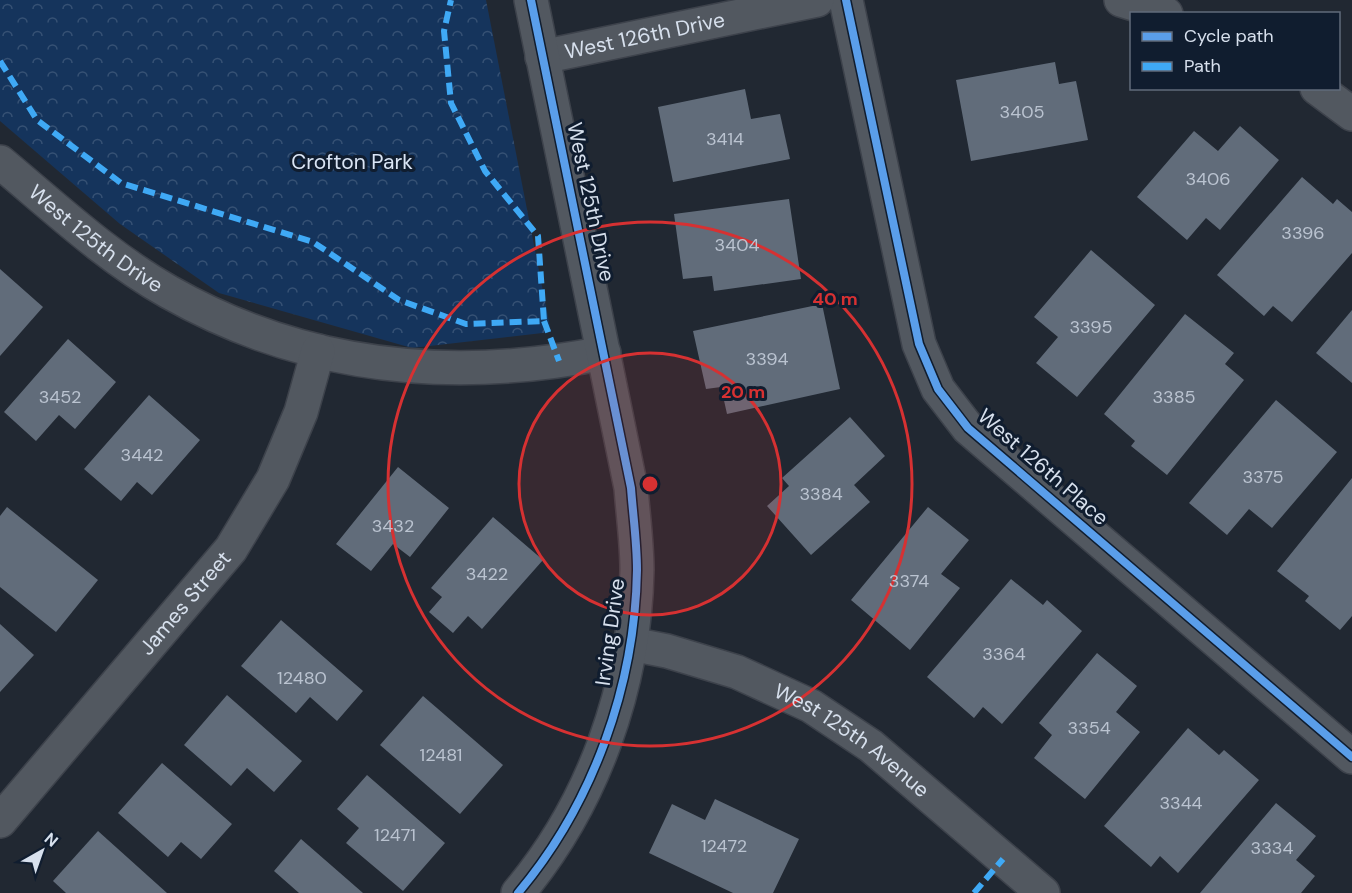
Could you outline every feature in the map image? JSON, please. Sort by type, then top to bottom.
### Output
[{"type":"street","name":"West 125th Drive","points":[[0,162],[99,246],[169,292],[245,328],[345,358],[428,368],[511,368],[604,353],[531,0]]},
{"type":"street","name":"West 126th Drive","points":[[542,57],[817,0]]},
{"type":"street","name":"West 126th Place","points":[[846,0],[919,344],[938,389],[968,428],[1352,757]]},
{"type":"street","points":[[1121,0],[1160,12]]},
{"type":"street","points":[[1320,90],[1352,114]]},
{"type":"street","name":"James Street","points":[[0,821],[231,549],[273,479],[301,412],[318,351]]},
{"type":"street","name":"Irving Drive","points":[[518,893],[540,867],[582,796],[610,730],[631,644],[637,570],[631,488],[604,353]]},
{"type":"street","name":"West 125th Avenue","points":[[631,644],[667,651],[737,672],[811,706],[871,746],[1043,893]]},
{"type":"green space","name":"Crofton Park","points":[[0,0],[486,0],[551,332],[412,348],[219,293],[120,224],[0,121]]},
{"type":"building","points":[[1055,62],[1059,84],[1076,81],[1088,140],[971,161],[956,80]]},
{"type":"building","points":[[745,89],[751,119],[780,114],[790,159],[673,182],[658,107]]},
{"type":"building","points":[[1240,126],[1279,160],[1220,230],[1206,218],[1187,240],[1137,197],[1194,131],[1218,151]]},
{"type":"building","points":[[1302,177],[1333,204],[1337,199],[1352,212],[1352,253],[1292,322],[1273,306],[1264,316],[1217,275]]},
{"type":"building","points":[[789,199],[801,279],[714,291],[712,276],[683,279],[674,214]]},
{"type":"building","points":[[1091,250],[1155,305],[1077,397],[1036,363],[1058,337],[1034,317]]},
{"type":"building","points":[[0,269],[43,307],[0,356]]},
{"type":"building","points":[[822,304],[840,389],[727,414],[721,387],[706,389],[693,331]]},
{"type":"building","points":[[1352,310],[1352,383],[1316,353]]},
{"type":"building","points":[[1185,314],[1234,353],[1225,364],[1244,380],[1167,475],[1131,446],[1135,441],[1104,414]]},
{"type":"building","points":[[68,339],[116,382],[75,429],[59,415],[36,441],[4,412]]},
{"type":"building","points":[[149,395],[200,440],[152,495],[137,482],[121,501],[84,469]]},
{"type":"building","points":[[1276,400],[1337,452],[1272,528],[1249,509],[1227,535],[1189,503]]},
{"type":"building","points":[[850,417],[885,456],[854,485],[870,502],[811,555],[767,506],[789,486],[782,478]]},
{"type":"building","points":[[398,467],[449,508],[410,557],[393,544],[371,571],[336,544]]},
{"type":"building","points":[[1352,478],[1352,616],[1340,630],[1305,601],[1309,596],[1277,571]]},
{"type":"building","points":[[7,507],[98,580],[56,632],[0,587],[0,516]]},
{"type":"building","points":[[928,507],[969,540],[941,574],[960,588],[910,650],[851,600]]},
{"type":"building","points":[[493,517],[543,560],[482,629],[468,616],[453,633],[429,612],[442,597],[431,588]]},
{"type":"building","points":[[1011,579],[1043,605],[1047,600],[1082,631],[1002,724],[983,707],[974,718],[927,677]]},
{"type":"building","points":[[281,620],[363,691],[337,721],[310,697],[296,713],[241,666]]},
{"type":"building","points":[[0,624],[34,655],[0,692]]},
{"type":"building","points":[[1097,653],[1137,686],[1116,712],[1140,732],[1085,799],[1034,758],[1052,735],[1039,723]]},
{"type":"building","points":[[227,695],[302,761],[274,792],[247,768],[231,786],[184,745]]},
{"type":"building","points":[[423,696],[503,765],[460,814],[380,745]]},
{"type":"building","points":[[1188,728],[1219,755],[1224,750],[1259,780],[1178,873],[1160,856],[1151,867],[1104,826]]},
{"type":"building","points":[[162,763],[232,824],[201,859],[181,842],[168,857],[118,813]]},
{"type":"building","points":[[367,775],[445,843],[403,891],[346,843],[359,828],[337,809]]},
{"type":"building","points":[[715,799],[799,839],[773,893],[733,893],[649,853],[672,804],[705,820]]},
{"type":"building","points":[[1276,803],[1316,836],[1296,860],[1315,876],[1301,893],[1200,893]]},
{"type":"building","points":[[98,831],[167,893],[66,893],[53,881]]},
{"type":"building","points":[[301,839],[363,893],[299,893],[274,871]]},
{"type":"marked path","points":[[0,61],[37,120],[121,183],[313,242],[399,300],[466,324],[544,321],[538,236],[485,171],[451,103],[444,31],[451,0]]},
{"type":"marked path","points":[[544,321],[559,361]]},
{"type":"marked path","points":[[974,893],[1003,859]]},
{"type":"cycle path","points":[[518,893],[545,858],[568,821],[605,742],[628,657],[637,570],[631,488],[531,0]]},
{"type":"cycle path","points":[[846,0],[919,344],[938,389],[968,428],[1352,757]]}]
